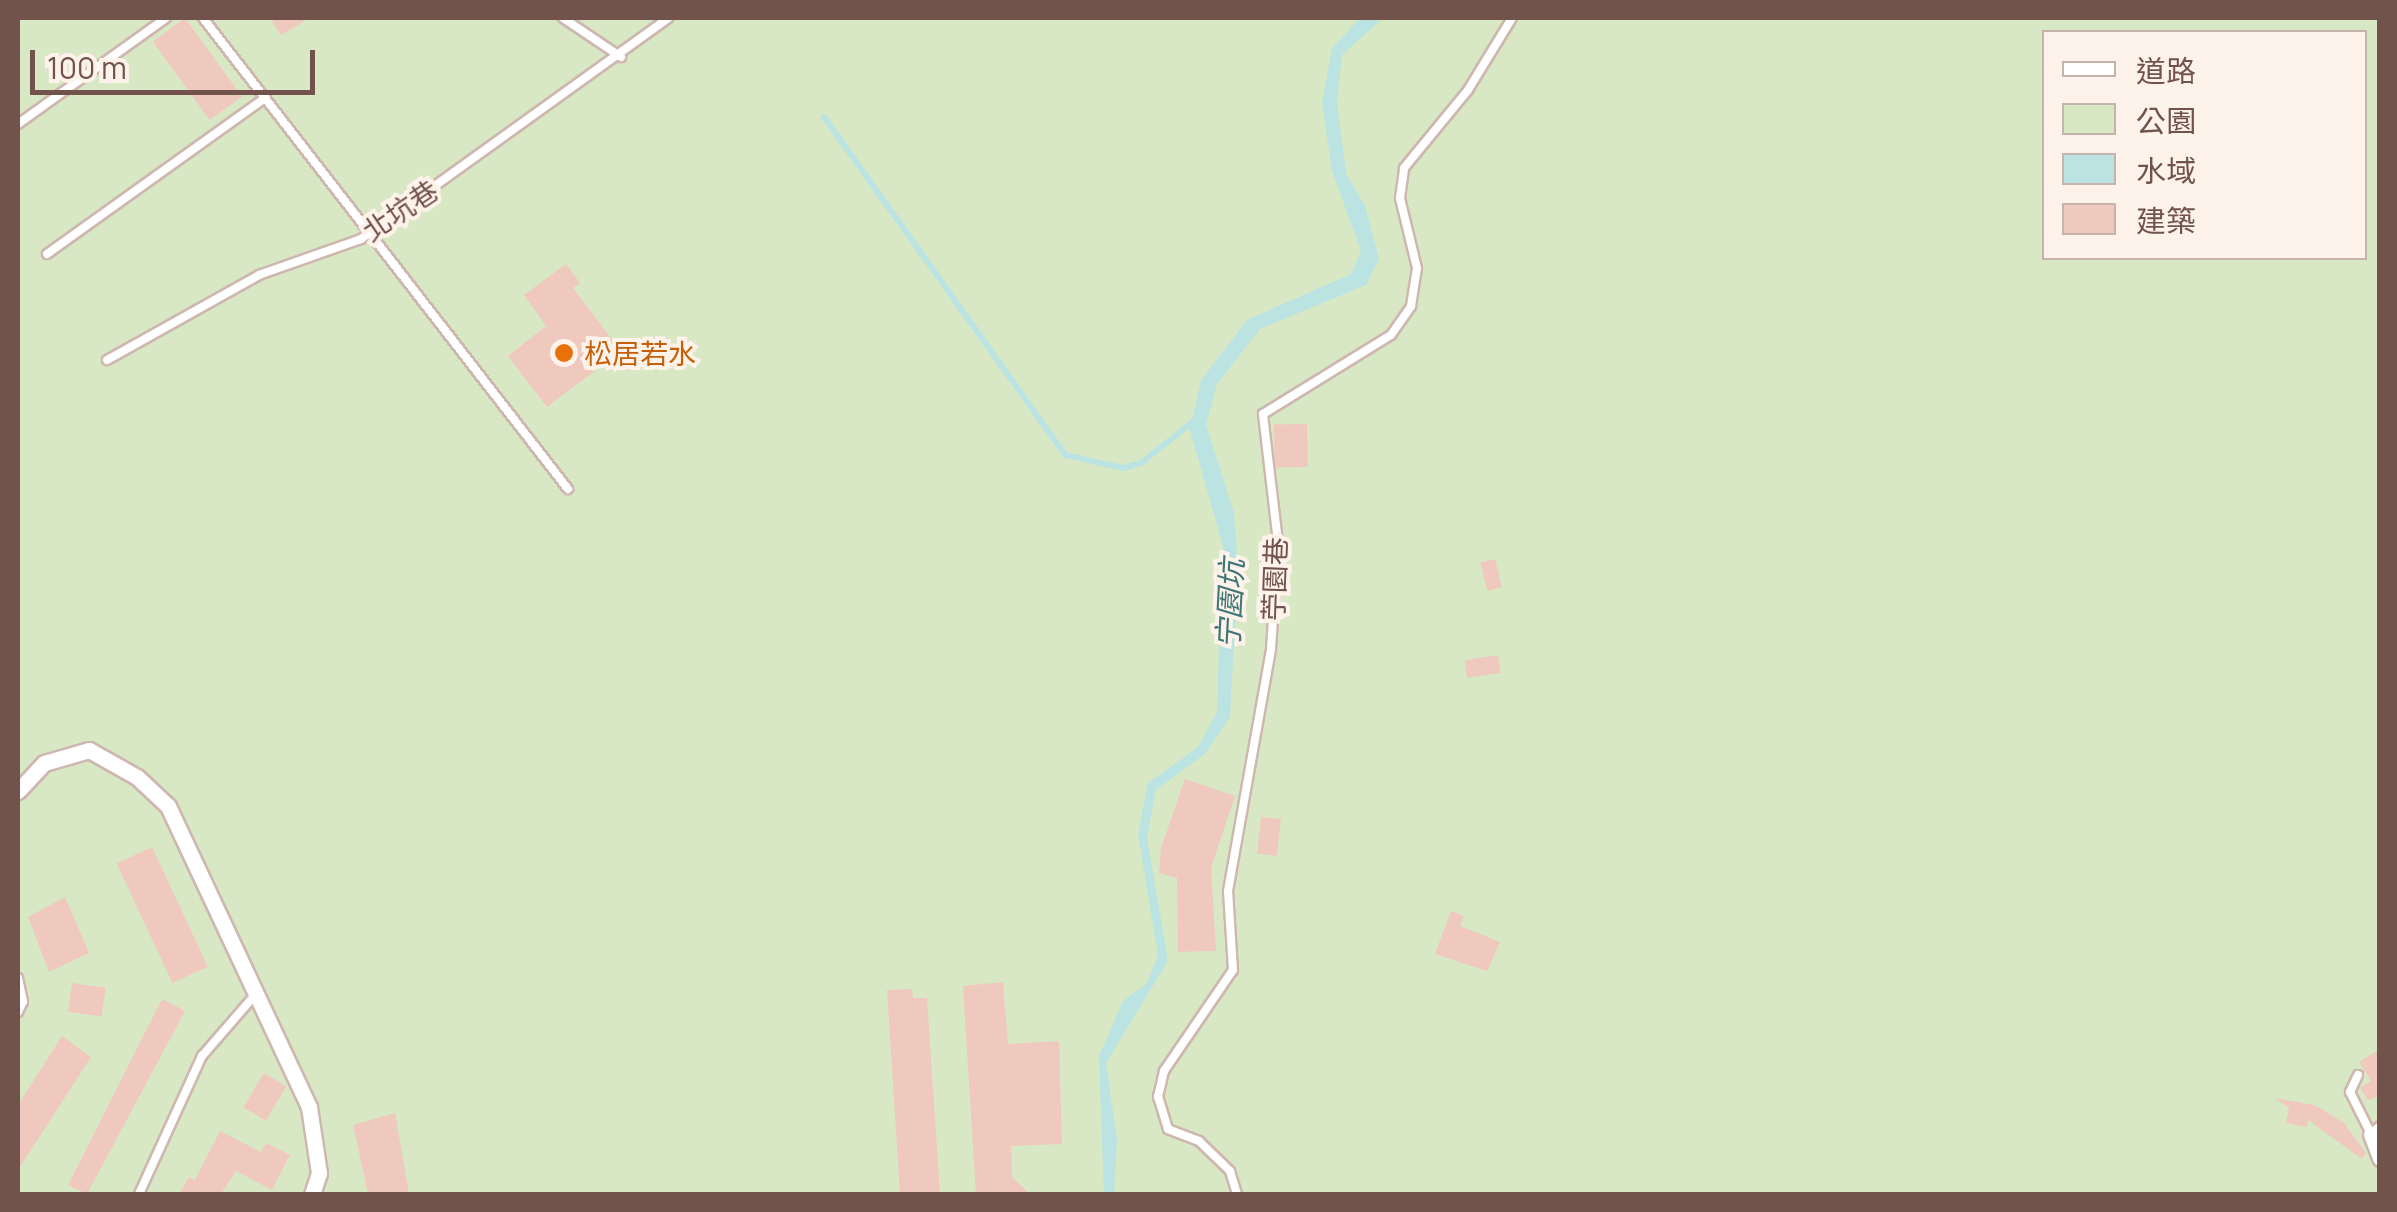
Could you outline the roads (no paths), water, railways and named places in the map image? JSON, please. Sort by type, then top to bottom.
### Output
[{"type":"street","points":[[18,792],[44,763],[89,750],[137,777],[168,806],[188,841],[254,996],[309,1107],[318,1174],[312,1194]]},
{"type":"street","points":[[2375,1130],[2380,1158]]},
{"type":"lane","points":[[18,124],[166,18]]},
{"type":"lane","points":[[203,18],[372,231],[568,489]]},
{"type":"lane","points":[[563,18],[620,57]]},
{"type":"lane","name":"北坑巷","points":[[107,360],[259,275],[372,231],[620,57],[668,18]]},
{"type":"lane","name":"苧園巷","points":[[1237,1194],[1230,1171],[1198,1141],[1168,1129],[1158,1097],[1164,1071],[1233,970],[1228,892],[1271,649],[1278,542],[1262,414],[1391,335],[1411,306],[1418,268],[1400,198],[1404,168],[1468,90],[1512,18]]},
{"type":"lane","points":[[47,254],[266,98]]},
{"type":"lane","points":[[18,978],[23,1002],[18,1012]]},
{"type":"lane","points":[[140,1194],[202,1056],[254,996]]},
{"type":"lane","points":[[2358,1075],[2350,1092],[2375,1130]]},
{"type":"water","name":"宁園坑","points":[[1360,18],[1383,18],[1342,55],[1337,103],[1346,173],[1365,206],[1379,259],[1366,285],[1260,329],[1217,384],[1206,425],[1234,513],[1238,566],[1230,717],[1205,754],[1156,790],[1147,837],[1168,961],[1106,1063],[1117,1140],[1114,1194],[1104,1194],[1099,1056],[1123,1001],[1146,984],[1158,956],[1138,834],[1148,783],[1198,747],[1217,712],[1220,611],[1229,567],[1190,430],[1201,380],[1247,320],[1351,274],[1361,251],[1332,171],[1322,103],[1332,48]]},
{"type":"waterway","points":[[824,117],[1065,455],[1123,468],[1141,463],[1195,420]]},
{"type":"place","name":"松居若水","points":[[564,353]]}]
